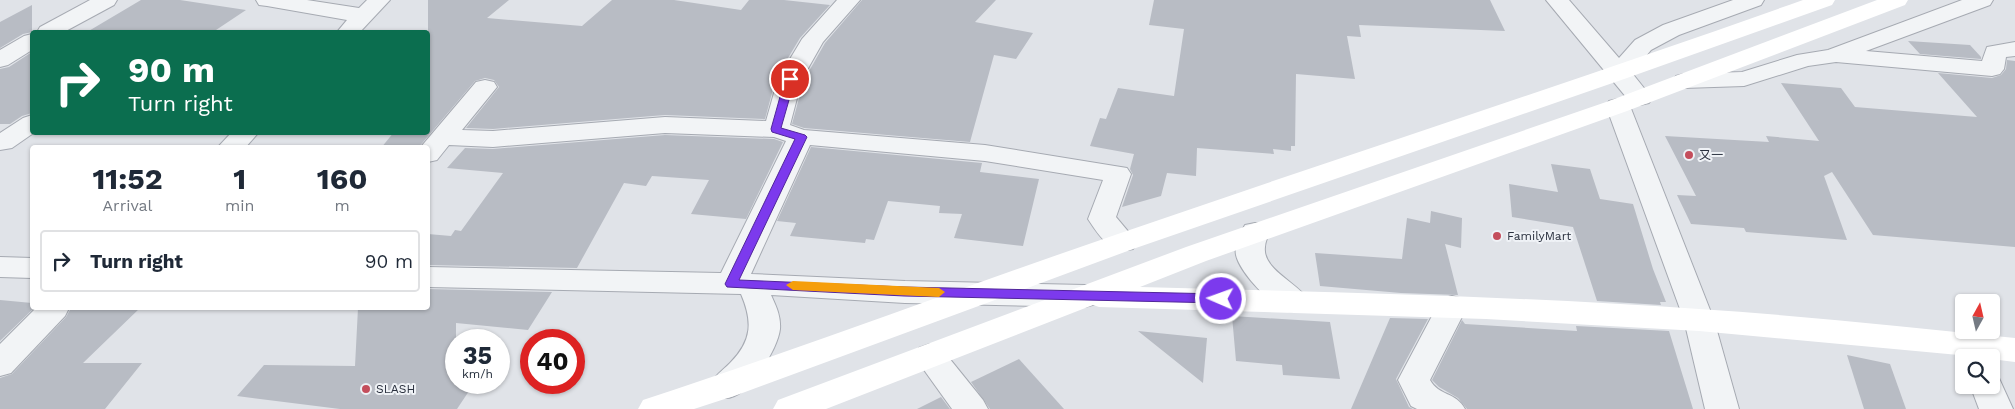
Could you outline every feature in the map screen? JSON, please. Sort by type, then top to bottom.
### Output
[{"type":"street","points":[[52,30],[106,0]]},
{"type":"street","points":[[267,0],[372,8]]},
{"type":"street","points":[[741,284],[788,133],[790,79],[813,39],[848,0]]},
{"type":"street","points":[[1558,0],[1620,73],[1699,320],[1722,409]]},
{"type":"street","points":[[1620,73],[1644,45],[1671,30],[1753,0]]},
{"type":"street","points":[[655,409],[725,386],[1123,242],[1620,73],[1824,0]]},
{"type":"street","points":[[790,409],[1255,232],[1629,102],[1897,0]]},
{"type":"street","points":[[1684,81],[1744,79],[1805,60],[1832,56],[1982,0]]},
{"type":"street","points":[[350,30],[372,8]]},
{"type":"street","points":[[0,60],[30,43]]},
{"type":"street","points":[[1832,56],[1992,70],[1995,52],[2015,49]]},
{"type":"street","points":[[435,145],[485,87]]},
{"type":"street","points":[[0,142],[3,143],[30,124]]},
{"type":"street","points":[[435,145],[665,126],[788,133],[985,153],[1118,174],[1102,219],[1123,242]]},
{"type":"street","points":[[233,145],[244,135]]},
{"type":"street","points":[[1255,232],[1250,249],[1255,266],[1272,285],[1294,301]]},
{"type":"street","points":[[0,267],[30,268]]},
{"type":"street","points":[[430,278],[741,284],[904,292],[1294,301],[1452,307],[1699,320],[1838,331],[1959,349]]},
{"type":"street","points":[[725,386],[748,366],[760,346],[764,317],[741,284]]},
{"type":"street","points":[[1448,409],[1423,397],[1414,380],[1452,307]]},
{"type":"street","points":[[0,364],[52,310]]},
{"type":"street","points":[[2000,350],[2015,350]]},
{"type":"street","points":[[930,356],[971,409]]},
{"type":"street","points":[[1990,394],[1996,409]]},
{"type":"building","points":[[141,0],[180,0],[246,10],[216,30],[90,30]]},
{"type":"building","points":[[428,0],[509,0],[487,18],[582,26],[612,0],[674,0],[741,10],[749,0],[784,0],[830,5],[800,38],[776,78],[765,119],[665,115],[493,129],[466,128],[499,87],[494,80],[485,78],[475,81],[430,134],[430,30],[428,30]]},
{"type":"building","points":[[862,0],[996,0],[975,22],[1033,33],[1016,59],[994,55],[970,142],[804,128],[792,124],[804,80],[825,43]]},
{"type":"building","points":[[1154,0],[1490,0],[1505,31],[1359,25],[1361,37],[1347,36],[1355,79],[1296,74],[1295,146],[1291,146],[1291,151],[1273,149],[1274,154],[1197,148],[1196,176],[1167,173],[1161,196],[1122,207],[1133,175],[1130,169],[1134,154],[1090,146],[1100,118],[1106,119],[1118,88],[1174,96],[1184,29],[1149,25]]},
{"type":"building","points":[[32,5],[32,30],[0,48],[0,22]]},
{"type":"building","points":[[1908,41],[1970,45],[1981,59],[1920,54]]},
{"type":"building","points":[[30,53],[30,114],[22,116],[10,124],[0,124],[0,69],[9,67]]},
{"type":"building","points":[[2007,60],[2015,61],[2015,247],[1873,235],[1832,172],[1824,176],[1847,240],[1746,232],[1744,228],[1691,224],[1677,195],[1696,196],[1665,136],[1769,142],[1766,136],[1819,141],[1781,83],[1841,88],[1855,107],[1977,117],[1938,73],[1992,78],[2001,75],[2006,69]]},
{"type":"building","points":[[392,135],[429,135],[421,145],[383,145]]},
{"type":"building","points":[[665,135],[774,139],[783,142],[746,219],[691,214],[709,180],[652,176],[646,186],[624,183],[577,268],[430,265],[430,234],[451,236],[455,230],[461,231],[503,173],[447,168],[465,148],[493,149]]},
{"type":"building","points":[[811,147],[982,163],[980,172],[1039,179],[1023,246],[954,238],[962,214],[939,213],[940,206],[888,201],[874,240],[866,239],[865,243],[790,236],[796,223],[777,221]]},
{"type":"building","points":[[1551,164],[1590,169],[1600,199],[1633,204],[1653,269],[1666,302],[1660,302],[1661,305],[1597,301],[1573,227],[1512,217],[1509,184],[1558,192]]},
{"type":"building","points":[[1431,211],[1462,218],[1461,248],[1445,244],[1458,295],[1401,293],[1320,286],[1315,253],[1402,259],[1407,218],[1430,223]]},
{"type":"building","points":[[430,289],[552,292],[529,329],[456,323],[456,329],[445,329],[445,394],[467,394],[457,409],[340,409],[237,396],[264,365],[355,366],[358,310],[430,310]]},
{"type":"building","points":[[0,300],[30,303],[30,310],[32,310],[0,341]]},
{"type":"building","points":[[70,310],[138,310],[83,363],[142,363],[105,409],[0,409],[0,378],[12,374],[66,317]]},
{"type":"building","points":[[1232,316],[1330,322],[1340,379],[1283,375],[1282,365],[1236,361]]},
{"type":"building","points":[[1390,318],[1428,319],[1396,379],[1409,407],[1413,409],[1351,409]]},
{"type":"building","points":[[1462,320],[1465,324],[1577,331],[1576,326],[1669,331],[1693,409],[1467,409],[1458,398],[1439,387],[1432,380]]},
{"type":"building","points":[[1138,331],[1207,338],[1203,383]]},
{"type":"building","points":[[1847,355],[1890,364],[1906,409],[1864,409]]},
{"type":"building","points":[[1019,359],[1064,409],[990,409],[971,382]]},
{"type":"building","points":[[941,397],[950,409],[917,409]]},
{"type":"slow traffic","points":[[793,285],[904,292],[939,292]]},
{"type":"place","name":"又一","points":[[1689,155]]},
{"type":"place","name":"FamilyMart","points":[[1497,236]]},
{"type":"place","name":"SLASH","points":[[366,389]]},
{"type":"route","points":[[790,79],[776,129],[801,137],[731,284],[788,285],[904,292],[1221,299]]}]
